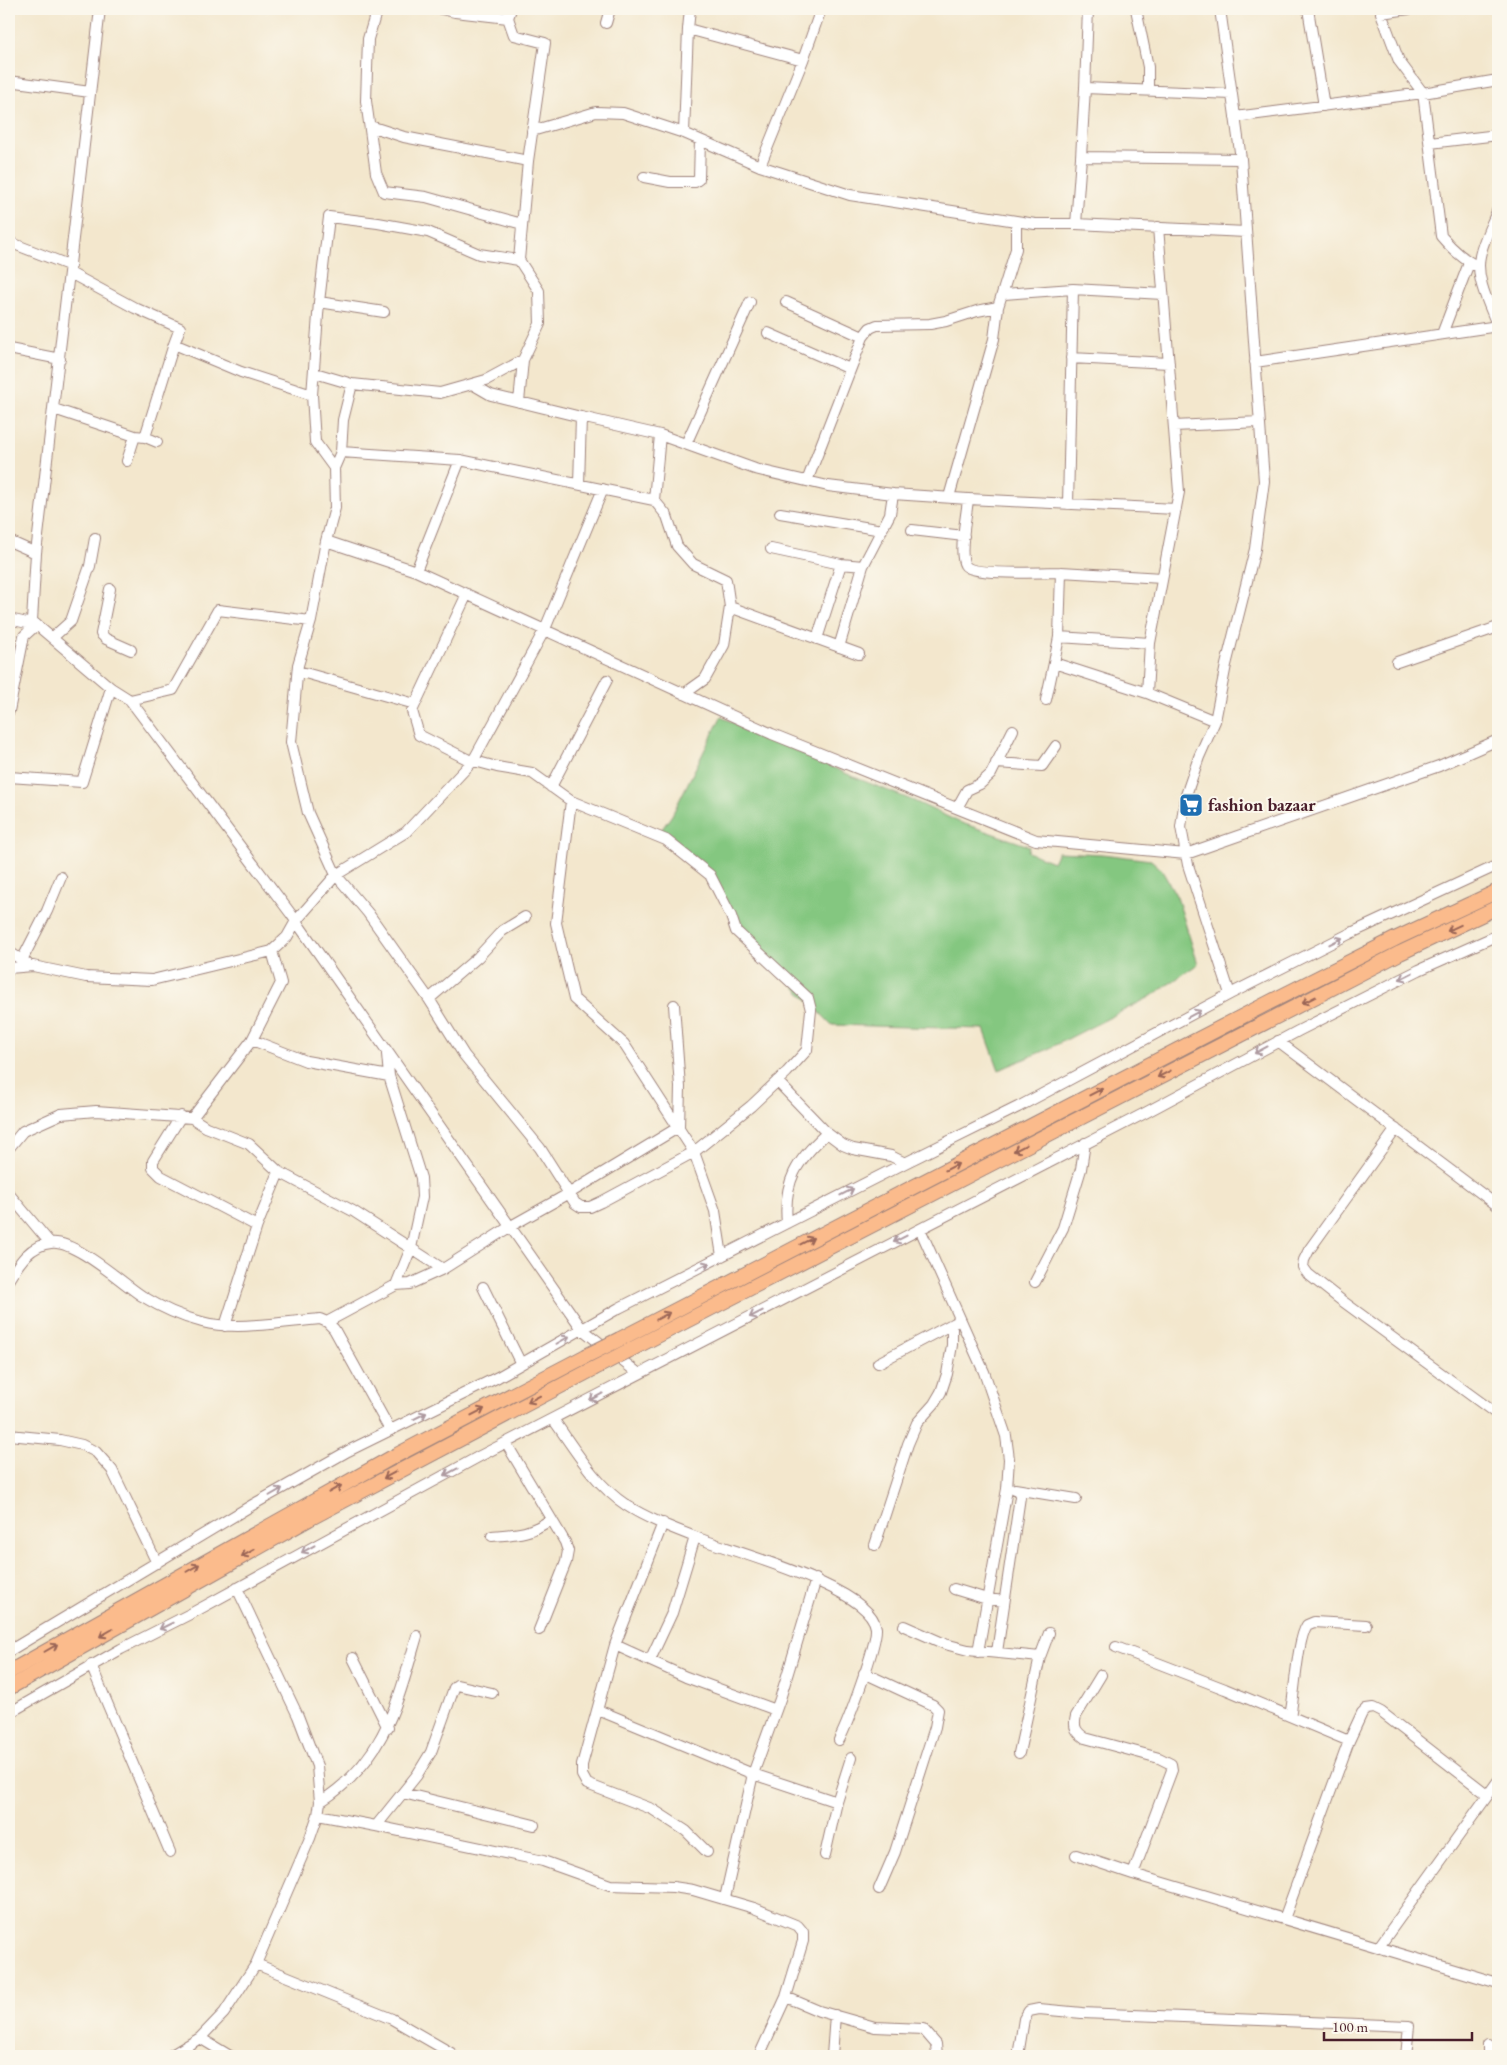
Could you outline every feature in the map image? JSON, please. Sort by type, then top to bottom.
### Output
[{"type":"highway","points":[[9,1672],[391,1458],[1270,1002],[1397,938],[1498,891]]},
{"type":"highway","points":[[9,1688],[335,1505],[593,1369],[1383,962],[1498,907]]},
{"type":"street","points":[[100,9],[71,270],[36,553],[32,621],[111,688],[130,700],[296,921],[582,1329],[639,1374]]},
{"type":"street","points":[[377,9],[368,39],[366,101],[376,173],[384,192],[426,197],[522,224]]},
{"type":"street","points":[[441,9],[510,14],[514,35],[544,43],[528,161],[519,260],[539,291],[540,324],[523,360],[519,402]]},
{"type":"street","points":[[606,23],[610,9]]},
{"type":"street","points":[[684,133],[690,9]]},
{"type":"street","points":[[760,166],[803,60],[821,9]]},
{"type":"street","points":[[1076,224],[1088,9]]},
{"type":"street","points":[[1136,9],[1148,67],[1148,90]]},
{"type":"street","points":[[1220,9],[1241,160],[1264,481],[1255,549],[1226,665],[1216,721],[1199,757],[1185,798],[1181,827],[1186,854],[1230,994]]},
{"type":"street","points":[[1308,9],[1324,106]]},
{"type":"street","points":[[1255,362],[1498,326],[1474,265],[1454,251],[1441,236],[1423,93],[1399,61],[1381,11],[1409,9]]},
{"type":"street","points":[[688,29],[803,60]]},
{"type":"street","points":[[1235,117],[1423,93],[1498,80]]},
{"type":"street","points":[[9,81],[90,92]]},
{"type":"street","points":[[1085,88],[1232,94]]},
{"type":"street","points":[[532,131],[596,112],[623,113],[684,133],[760,166],[850,195],[1035,224],[1158,227],[1246,232]]},
{"type":"street","points":[[370,126],[404,137],[528,161]]},
{"type":"street","points":[[1430,143],[1498,135]]},
{"type":"street","points":[[644,177],[670,182],[695,182],[699,179],[700,140]]},
{"type":"street","points":[[1081,157],[1241,160]]},
{"type":"street","points":[[1442,334],[1480,255],[1498,209]]},
{"type":"street","points":[[334,468],[315,442],[312,395],[315,373],[318,302],[329,217],[428,232],[479,254],[519,260]]},
{"type":"street","points":[[949,497],[994,339],[998,307],[1004,294],[1016,249],[1016,221]]},
{"type":"street","points":[[1147,693],[1150,643],[1179,492],[1158,227]]},
{"type":"street","points":[[9,242],[71,270],[135,308],[180,328],[140,437],[127,461]]},
{"type":"street","points":[[1004,294],[1073,289],[1163,294]]},
{"type":"street","points":[[1068,504],[1073,289]]},
{"type":"street","points":[[318,302],[384,312]]},
{"type":"street","points":[[686,444],[750,302]]},
{"type":"street","points":[[786,302],[862,337]]},
{"type":"street","points":[[807,481],[862,337],[870,328],[877,325],[930,324],[998,307]]},
{"type":"street","points":[[768,333],[850,369]]},
{"type":"street","points":[[174,344],[241,372],[312,395]]},
{"type":"street","points":[[9,349],[60,359]]},
{"type":"street","points":[[1072,358],[1169,363]]},
{"type":"street","points":[[315,373],[352,384],[440,393],[486,380],[523,360]]},
{"type":"street","points":[[352,384],[343,420],[341,452],[334,468],[335,508],[326,541],[312,621],[298,671],[291,742],[308,814],[336,875],[368,913],[429,1000],[464,1055],[540,1148],[575,1203],[581,1207],[590,1206],[694,1152],[751,1106],[806,1050],[811,1010],[808,998],[736,931],[731,916],[710,875],[666,840],[571,801],[532,773],[473,761],[419,735],[412,711],[467,594]]},
{"type":"street","points":[[472,384],[491,395],[660,435],[755,469],[807,481],[893,494],[1176,509]]},
{"type":"street","points":[[54,409],[157,442]]},
{"type":"street","points":[[579,484],[581,417]]},
{"type":"street","points":[[1174,426],[1259,422]]},
{"type":"street","points":[[654,500],[660,435]]},
{"type":"street","points":[[341,452],[460,460],[654,500],[667,516],[677,546],[693,564],[726,580],[730,607],[724,645],[705,679],[684,694]]},
{"type":"street","points":[[416,571],[460,460]]},
{"type":"street","points":[[9,968],[33,966],[86,977],[152,980],[272,951],[287,937],[296,921],[336,875],[406,832],[473,761],[545,629],[602,489]]},
{"type":"street","points":[[839,647],[863,566],[890,514],[893,494]]},
{"type":"street","points":[[968,499],[964,536],[964,564],[971,570],[1061,572],[1162,578]]},
{"type":"street","points":[[780,513],[882,530]]},
{"type":"street","points":[[912,530],[964,536]]},
{"type":"street","points":[[52,638],[71,621],[90,566],[95,538]]},
{"type":"street","points":[[326,541],[416,571],[772,734],[1036,840],[1186,854],[1439,766],[1498,740]]},
{"type":"street","points":[[9,542],[36,553]]},
{"type":"street","points":[[771,549],[841,564],[863,566]]},
{"type":"street","points":[[817,639],[841,564]]},
{"type":"street","points":[[1046,700],[1059,637],[1061,572]]},
{"type":"street","points":[[110,589],[101,634],[106,639],[131,650]]},
{"type":"street","points":[[730,607],[859,654]]},
{"type":"street","points":[[130,700],[173,690],[218,610],[312,621]]},
{"type":"street","points":[[9,619],[36,625]]},
{"type":"street","points":[[9,711],[11,692],[24,636],[36,625]]},
{"type":"street","points":[[1397,662],[1498,627]]},
{"type":"street","points":[[1059,637],[1150,643]]},
{"type":"street","points":[[1054,664],[1147,693],[1216,721]]},
{"type":"street","points":[[298,671],[415,704]]},
{"type":"street","points":[[551,787],[607,680]]},
{"type":"street","points":[[9,777],[82,782],[111,688]]},
{"type":"street","points":[[957,808],[964,793],[986,780],[1013,730]]},
{"type":"street","points":[[996,763],[1042,766],[1056,746]]},
{"type":"street","points":[[571,801],[556,923],[574,999],[624,1044],[694,1152],[715,1211],[722,1256]]},
{"type":"street","points":[[9,1651],[262,1499],[348,1451],[521,1364],[582,1329],[722,1256],[1018,1108],[1230,994],[1349,934],[1498,865]]},
{"type":"street","points":[[22,960],[47,911],[61,876]]},
{"type":"street","points":[[429,1000],[478,957],[502,931],[525,917]]},
{"type":"street","points":[[9,1713],[91,1665],[506,1443],[1278,1041],[1419,970],[1498,935]]},
{"type":"street","points":[[257,1226],[161,1176],[152,1168],[153,1161],[186,1117],[252,1040],[281,983],[272,951]]},
{"type":"street","points":[[9,952],[33,966]]},
{"type":"street","points":[[674,1005],[680,1087],[679,1127]]},
{"type":"street","points":[[252,1040],[306,1061],[389,1076]]},
{"type":"street","points":[[1278,1041],[1498,1206]]},
{"type":"street","points":[[387,1053],[389,1076],[422,1178],[422,1197],[411,1248],[396,1285]]},
{"type":"street","points":[[777,1081],[827,1133],[843,1145],[853,1149],[891,1156],[905,1163]]},
{"type":"street","points":[[9,1148],[23,1131],[61,1114],[96,1111],[186,1117],[249,1144],[279,1172],[353,1211],[443,1270]]},
{"type":"street","points":[[327,1322],[396,1285],[410,1284],[443,1270],[511,1226],[679,1127]]},
{"type":"street","points":[[1396,1129],[1309,1250],[1303,1267],[1308,1274],[1341,1300],[1498,1415]]},
{"type":"street","points":[[787,1223],[786,1207],[792,1174],[810,1148],[827,1133]]},
{"type":"street","points":[[1034,1282],[1063,1228],[1081,1169],[1085,1143]]},
{"type":"street","points":[[225,1326],[257,1226],[279,1172]]},
{"type":"street","points":[[9,1194],[50,1243]]},
{"type":"street","points":[[920,1229],[956,1321],[984,1372],[1006,1436],[1009,1459],[1007,1489],[978,1652]]},
{"type":"street","points":[[9,1279],[24,1256],[36,1248],[50,1243],[64,1244],[143,1296],[177,1313],[201,1322],[225,1326],[320,1319],[327,1322],[334,1329],[390,1430]]},
{"type":"street","points":[[483,1288],[521,1364]]},
{"type":"street","points":[[878,1363],[956,1321]]},
{"type":"street","points":[[874,1545],[908,1444],[917,1423],[934,1404],[941,1392],[947,1374],[956,1321]]},
{"type":"street","points":[[553,1419],[587,1467],[610,1492],[626,1505],[695,1537],[816,1579],[855,1602],[871,1618],[876,1628],[864,1673],[839,1740]]},
{"type":"street","points":[[9,1435],[60,1440],[82,1445],[96,1452],[112,1470],[156,1563]]},
{"type":"street","points":[[506,1443],[533,1487],[550,1520],[565,1542],[568,1551],[566,1562],[539,1630]]},
{"type":"street","points":[[1007,1489],[1076,1499]]},
{"type":"street","points":[[998,1652],[1021,1490]]},
{"type":"street","points":[[492,1536],[519,1534],[536,1530],[550,1520]]},
{"type":"street","points":[[663,1523],[615,1645],[582,1765],[582,1775],[587,1784],[652,1809],[686,1831],[707,1852]]},
{"type":"street","points":[[650,1660],[672,1613],[695,1537]]},
{"type":"street","points":[[725,1898],[753,1774],[776,1710],[816,1579]]},
{"type":"street","points":[[170,2056],[200,2038],[224,2013],[256,1964],[310,1838],[318,1815],[320,1802],[317,1766],[298,1716],[237,1588]]},
{"type":"street","points":[[954,1589],[987,1599],[1004,1601]]},
{"type":"street","points":[[1290,1716],[1295,1696],[1302,1635],[1307,1624],[1314,1622],[1366,1625]]},
{"type":"street","points":[[904,1626],[945,1644],[978,1652],[998,1652],[1040,1658]]},
{"type":"street","points":[[1020,1753],[1040,1658],[1049,1633]]},
{"type":"street","points":[[320,1802],[337,1791],[360,1768],[388,1728],[417,1636]]},
{"type":"street","points":[[615,1645],[686,1677],[776,1710]]},
{"type":"street","points":[[1116,1647],[1290,1716],[1349,1742]]},
{"type":"street","points":[[353,1658],[388,1728]]},
{"type":"street","points":[[91,1665],[170,1852]]},
{"type":"street","points":[[864,1673],[933,1705],[938,1710],[935,1727],[895,1852],[879,1890]]},
{"type":"street","points":[[1101,1675],[1076,1716],[1074,1723],[1076,1732],[1085,1738],[1159,1758],[1171,1764],[1172,1770],[1133,1874]]},
{"type":"street","points":[[376,1826],[418,1775],[431,1752],[454,1688],[457,1685],[463,1685],[492,1693]]},
{"type":"street","points":[[1284,1919],[1349,1742],[1362,1713],[1366,1709],[1373,1708],[1381,1712],[1488,1795]]},
{"type":"street","points":[[598,1710],[753,1774],[837,1802]]},
{"type":"street","points":[[825,1855],[837,1802],[852,1758]]},
{"type":"street","points":[[1378,1948],[1498,1782]]},
{"type":"street","points":[[403,1793],[534,1825]]},
{"type":"street","points":[[318,1815],[543,1862],[610,1885],[673,1886],[725,1898],[784,1919],[798,1926],[803,1932],[802,1941],[786,1997],[758,2056]]},
{"type":"street","points":[[1076,1855],[1133,1874],[1498,1983]]},
{"type":"street","points":[[256,1964],[392,2019],[451,2053]]},
{"type":"street","points":[[786,1997],[875,2027],[923,2029],[936,2044],[937,2056]]},
{"type":"street","points":[[1018,2056],[1024,2018],[1029,2011],[1039,2009],[1082,2013],[1408,2026],[1406,2056]]},
{"type":"street","points":[[832,2056],[835,2015]]},
{"type":"street","points":[[200,2038],[230,2056]]},
{"type":"street","points":[[1488,2045],[1488,2056]]},
{"type":"green space","points":[[721,717],[959,822],[1029,846],[1028,852],[1053,862],[1058,852],[1102,854],[1151,860],[1161,869],[1177,897],[1198,964],[1150,997],[1050,1048],[999,1070],[984,1029],[832,1025],[737,928],[710,872],[659,833],[672,815]]},
{"type":"place","name":"fashion bazaar","points":[[1191,805]]}]
